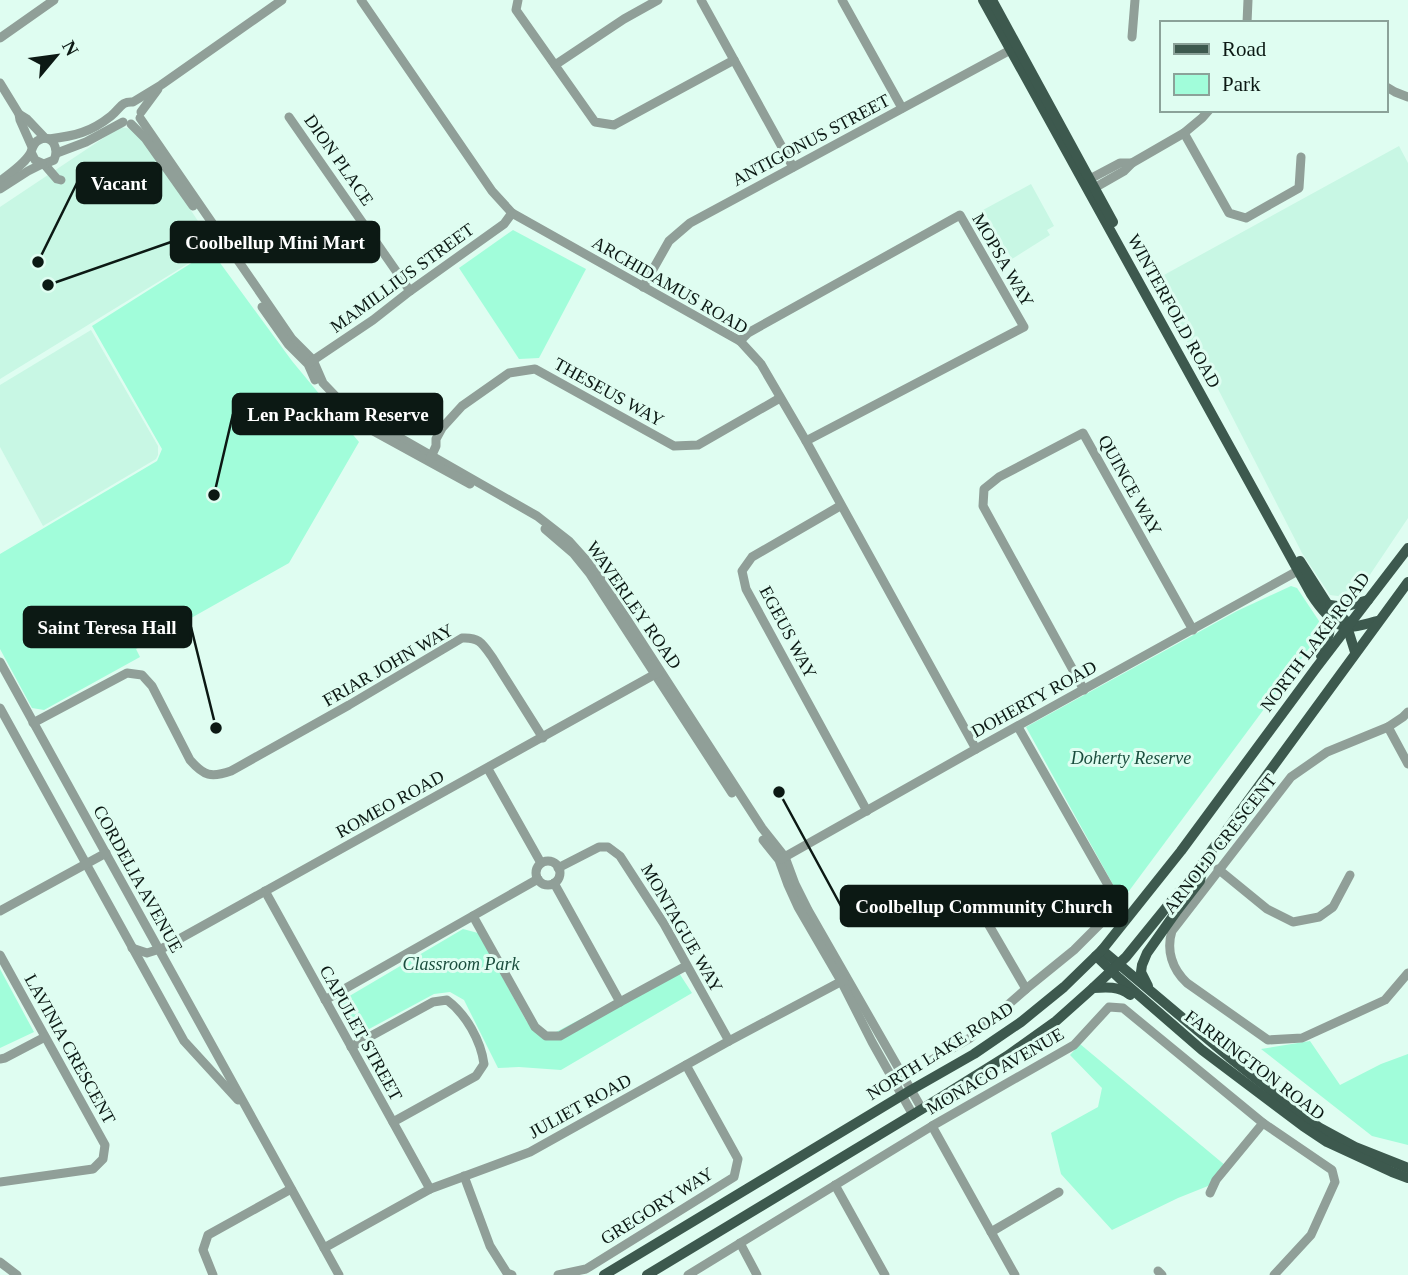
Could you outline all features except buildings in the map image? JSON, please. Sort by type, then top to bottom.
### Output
[{"type":"main road","name":"WINTERFOLD ROAD","points":[[983,0],[1014,48]]},
{"type":"main road","name":"WINTERFOLD ROAD","points":[[992,0],[1014,48],[1319,607],[1329,611],[1340,626],[1347,628]]},
{"type":"main road","name":"NORTH LAKE ROAD","points":[[604,1275],[994,1042],[1043,1005],[1099,953],[1181,851],[1408,548]]},
{"type":"main road","points":[[647,1275],[917,1112],[1030,1040],[1093,988],[1114,968],[1204,861],[1408,582]]},
{"type":"main road","points":[[1316,668],[1329,634],[1329,611],[1368,600]]},
{"type":"main road","points":[[1355,653],[1347,628],[1378,621]]},
{"type":"main road","points":[[1204,861],[1200,881],[1147,953],[1141,972],[1153,991],[1229,1057]]},
{"type":"main road","name":"FARRINGTON ROAD","points":[[1099,953],[1202,1050],[1303,1126],[1408,1178]]},
{"type":"main road","name":"FARRINGTON ROAD","points":[[1114,968],[1320,1128],[1355,1147],[1408,1168]]},
{"type":"main road","points":[[1093,988],[1124,990],[1181,1037],[1202,1050]]},
{"type":"street","points":[[0,38],[54,0]]},
{"type":"street","points":[[133,102],[282,0]]},
{"type":"street","name":"ARCHIDAMUS ROAD","points":[[360,0],[492,191],[512,213],[740,341],[761,364],[976,749]]},
{"type":"street","points":[[518,0],[516,10],[595,122],[614,125],[734,60]]},
{"type":"street","points":[[555,65],[658,0]]},
{"type":"street","points":[[701,0],[793,167]]},
{"type":"street","points":[[842,0],[902,108]]},
{"type":"street","points":[[1132,37],[1135,0]]},
{"type":"street","points":[[1247,21],[1248,0]]},
{"type":"street","name":"ANTIGONUS STREET","points":[[643,286],[669,241],[690,223],[1014,48]]},
{"type":"street","points":[[0,83],[19,114],[35,160],[49,160]]},
{"type":"street","points":[[0,189],[49,160],[127,123],[136,122],[161,85]]},
{"type":"street","points":[[1387,87],[1408,97]]},
{"type":"street","points":[[0,181],[15,171],[37,141],[71,137],[87,131],[102,123],[129,101],[139,106],[140,115]]},
{"type":"street","points":[[118,110],[120,118],[127,123]]},
{"type":"street","points":[[1089,185],[1120,163],[1132,163],[1184,133],[1207,112]]},
{"type":"street","points":[[19,114],[55,145],[49,160]]},
{"type":"street","name":"WAVERLEY ROAD","points":[[140,115],[323,383],[346,407],[426,457],[521,505],[569,541],[588,561],[782,859],[790,891],[844,980],[872,1042],[917,1112]]},
{"type":"street","name":"DION PLACE","points":[[289,117],[410,291]]},
{"type":"street","name":"WAVERLEY ROAD","points":[[127,123],[145,138],[288,344],[310,362]]},
{"type":"street","points":[[1184,133],[1229,213],[1246,218],[1299,188],[1301,157]]},
{"type":"street","name":"MAMILLIUS STREET","points":[[310,362],[373,320],[504,224],[512,213]]},
{"type":"street","name":"MOPSA WAY","points":[[740,341],[748,333],[960,215],[1024,327],[806,441]]},
{"type":"street","name":"THESEUS WAY","points":[[426,457],[431,442],[462,406],[509,373],[535,369],[674,446],[698,445],[780,398]]},
{"type":"street","name":"QUINCE WAY","points":[[1084,690],[983,506],[984,489],[999,477],[1083,433],[1193,630]]},
{"type":"street","name":"EGEUS WAY","points":[[840,506],[752,557],[742,571],[746,589],[867,810]]},
{"type":"street","name":"DOHERTY ROAD","points":[[782,859],[1301,570]]},
{"type":"street","name":"FRIAR JOHN WAY","points":[[33,723],[127,673],[142,675],[152,686],[190,760],[210,775],[221,775],[349,705],[461,638],[473,638],[483,645],[543,738]]},
{"type":"street","name":"CORDELIA AVENUE","points":[[0,662],[339,1275]]},
{"type":"street","name":"ROMEO ROAD","points":[[159,950],[659,673]]},
{"type":"street","name":"CORDELIA AVENUE","points":[[0,708],[184,1041],[248,1111]]},
{"type":"street","name":"ARNOLD CRESCENT","points":[[1408,712],[1388,727],[1327,752],[1291,776],[1172,931],[1169,941],[1170,953],[1179,976],[1268,1040],[1302,1038],[1385,1000],[1408,973]]},
{"type":"street","points":[[930,1061],[970,1038],[1074,950],[1105,919],[1111,907],[1112,892],[1018,727]]},
{"type":"street","points":[[1388,727],[1408,764]]},
{"type":"street","points":[[488,769],[541,863]]},
{"type":"street","name":"MONTAGUE WAY","points":[[558,868],[599,847],[608,847],[615,851],[629,867],[664,924],[729,1041]]},
{"type":"street","points":[[0,911],[106,853]]},
{"type":"street","points":[[541,863],[551,862],[558,868],[559,875],[554,883]]},
{"type":"street","points":[[541,863],[537,869],[538,879],[545,884],[554,883]]},
{"type":"street","points":[[1219,869],[1267,909],[1293,922],[1319,917],[1334,907],[1350,876]]},
{"type":"street","points":[[325,1000],[538,879]]},
{"type":"street","points":[[554,883],[620,1002]]},
{"type":"street","name":"CAPULET STREET","points":[[265,891],[430,1189]]},
{"type":"street","points":[[934,917],[972,896],[1026,989]]},
{"type":"street","points":[[473,916],[535,1027],[546,1036],[560,1036],[686,966]]},
{"type":"street","points":[[132,947],[147,953],[159,950]]},
{"type":"street","name":"LAVINIA CRESCENT","points":[[0,955],[105,1145],[103,1159],[93,1169],[0,1182]]},
{"type":"street","name":"JULIET ROAD","points":[[324,1248],[430,1189],[530,1152],[844,980]]},
{"type":"street","points":[[351,1047],[433,1002],[447,1000],[459,1009],[482,1050],[484,1064],[476,1076],[393,1122]]},
{"type":"street","name":"MONACO AVENUE","points":[[688,1275],[932,1126],[1074,1045],[1109,1007],[1123,1008],[1263,1123],[1332,1170],[1335,1182],[1311,1236],[1274,1275]]},
{"type":"street","points":[[0,1059],[45,1037]]},
{"type":"street","name":"GREGORY WAY","points":[[558,1275],[586,1269],[734,1178],[738,1159],[686,1065]]},
{"type":"street","points":[[1210,1193],[1216,1180],[1263,1123]]},
{"type":"street","points":[[932,1126],[1015,1275]]},
{"type":"street","points":[[464,1176],[490,1246],[507,1273],[512,1275]]},
{"type":"street","points":[[835,1185],[885,1275]]},
{"type":"street","points":[[213,1275],[203,1250],[208,1235],[291,1189]]},
{"type":"street","points":[[991,1232],[1059,1192]]},
{"type":"street","points":[[740,1243],[757,1275]]},
{"type":"street","points":[[0,1262],[17,1275]]},
{"type":"shaded area","points":[[120,127],[138,130],[215,247],[0,379],[0,207]]},
{"type":"shaded area","points":[[1399,146],[1408,163],[1408,518],[1359,591],[1345,597],[1330,595],[1302,553],[1217,387],[1181,332],[1153,281]]},
{"type":"shaded area","points":[[1031,184],[1054,226],[1047,230],[1050,235],[1012,259],[983,210]]},
{"type":"shaded area","points":[[91,330],[158,446],[158,455],[156,459],[43,526],[0,447],[0,385]]},
{"type":"green space","points":[[513,230],[586,269],[539,358],[519,359],[459,268]]},
{"type":"green space","points":[[215,256],[292,361],[359,442],[289,563],[136,649],[140,657],[44,710],[32,708],[0,649],[0,554],[157,461],[162,449],[92,326],[193,262]]},
{"type":"green space","name":"Doherty Reserve","points":[[1291,586],[1297,588],[1319,621],[1319,635],[1126,895],[1116,890],[1026,727],[1237,611]]},
{"type":"green space","name":"Classroom Park","points":[[463,929],[478,933],[527,1022],[539,1035],[556,1032],[611,1003],[679,973],[692,993],[561,1070],[498,1068],[464,1000],[450,992],[434,994],[358,1035],[351,1032],[339,1009],[341,1001]]},
{"type":"green space","points":[[0,969],[34,1032],[0,1048]]},
{"type":"green space","points":[[1310,1041],[1340,1085],[1381,1064],[1408,1054],[1408,1145],[1372,1136],[1261,1049]]},
{"type":"green space","points":[[1080,1044],[1226,1166],[1208,1186],[1112,1230],[1061,1174],[1051,1133],[1098,1107],[1102,1088],[1070,1055]]},
{"type":"place","name":"Vacant","points":[[38,262]]},
{"type":"place","name":"Coolbellup Mini Mart","points":[[48,285]]},
{"type":"place","name":"Len Packham Reserve","points":[[214,495]]},
{"type":"place","name":"Saint Teresa Hall","points":[[216,728]]},
{"type":"place","name":"Coolbellup Community Church","points":[[779,792]]}]
